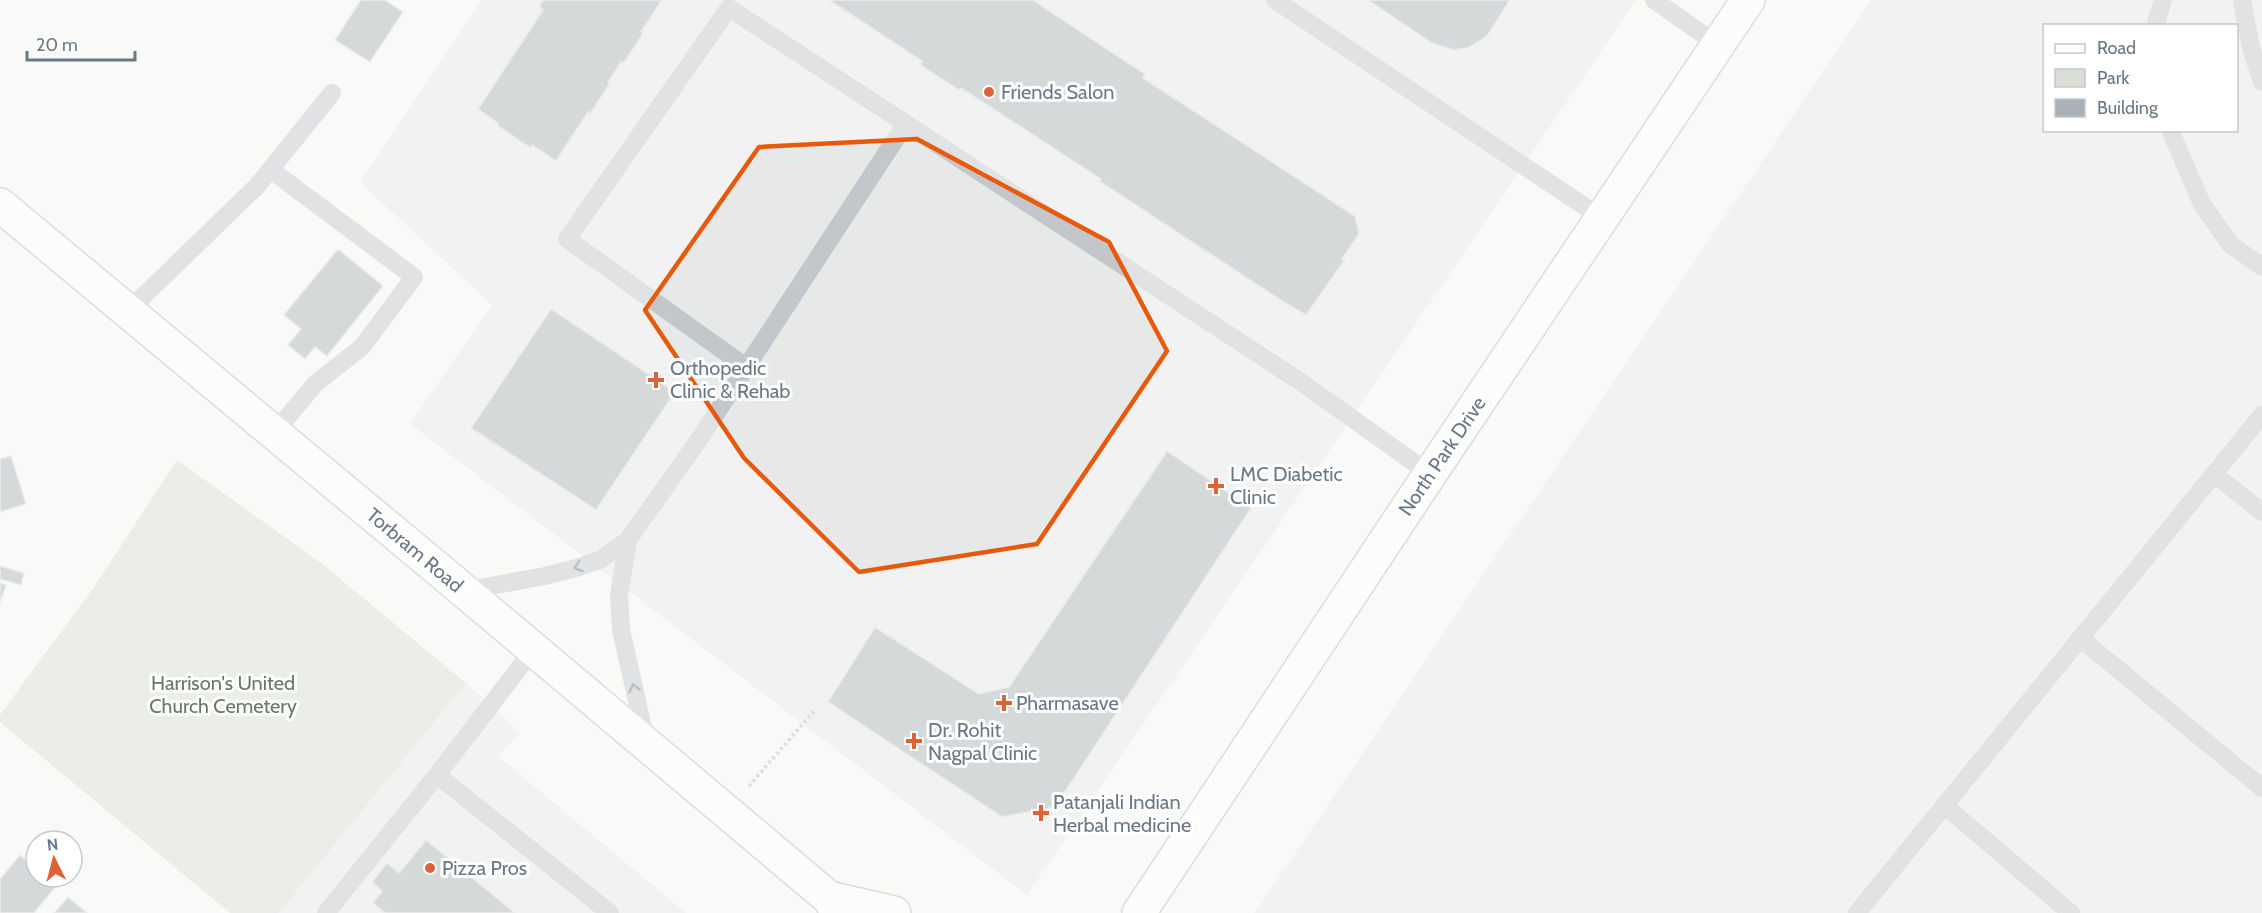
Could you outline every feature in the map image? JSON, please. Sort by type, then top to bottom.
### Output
[{"type":"main road","name":"North Park Drive","points":[[1139,913],[1748,0]]},
{"type":"main road","name":"Torbram Road","points":[[0,205],[727,812],[834,905],[894,913]]},
{"type":"lane","points":[[1275,0],[1602,218]]},
{"type":"lane","points":[[1654,0],[1718,45]]},
{"type":"lane","points":[[2156,24],[2163,0]]},
{"type":"lane","points":[[2242,0],[2250,48],[2262,82]]},
{"type":"lane","points":[[746,367],[567,239],[729,8],[1301,382],[1430,474]]},
{"type":"lane","points":[[128,311],[271,170],[332,93]]},
{"type":"lane","points":[[463,591],[576,568],[600,560],[628,540],[698,441],[906,123]]},
{"type":"lane","points":[[2171,132],[2202,204],[2230,244],[2262,267]]},
{"type":"lane","points":[[271,170],[414,277],[362,347],[316,383],[274,433]]},
{"type":"lane","points":[[1857,913],[2262,415]]},
{"type":"lane","points":[[2214,474],[2262,512]]},
{"type":"lane","points":[[628,540],[619,595],[621,630],[647,745]]},
{"type":"lane","points":[[2080,639],[2262,788]]},
{"type":"lane","points":[[326,913],[437,775],[533,650]]},
{"type":"lane","points":[[437,775],[610,913]]},
{"type":"lane","points":[[1945,806],[2071,913]]},
{"type":"path","points":[[727,812],[815,710]]},
{"type":"highlighted area","points":[[917,139],[1109,242],[1167,351],[1037,544],[859,572],[744,458],[645,310],[759,147]]},
{"type":"shaded area","points":[[482,0],[1636,0],[1027,895],[410,424],[492,305],[360,182]]},
{"type":"shaded area","points":[[1871,0],[2262,0],[2262,913],[1255,913]]},
{"type":"shaded area","points":[[466,683],[520,733],[498,756],[686,913],[279,913]]},
{"type":"green space","name":"Harrison's United Church Cemetery","points":[[177,460],[321,563],[466,683],[279,913],[230,913],[0,722],[0,715],[94,587]]},
{"type":"building","points":[[361,0],[385,0],[403,12],[370,62],[335,40]]},
{"type":"building","points":[[543,0],[662,0],[641,32],[643,34],[623,64],[621,62],[590,114],[588,112],[556,161],[498,126],[499,124],[478,109],[543,10],[539,6]]},
{"type":"building","points":[[829,0],[1033,0],[1145,74],[1143,78],[1355,216],[1359,234],[1342,259],[1344,261],[1306,315],[1099,181],[1101,179],[961,88],[959,90],[920,65],[922,61]]},
{"type":"building","points":[[1368,0],[1510,0],[1487,36],[1468,48],[1453,50],[1432,43]]},
{"type":"building","points":[[338,249],[383,286],[327,356],[315,347],[305,359],[288,345],[301,329],[284,315]]},
{"type":"building","points":[[551,309],[675,392],[596,510],[471,428]]},
{"type":"building","points":[[1167,451],[1251,508],[1055,807],[1002,817],[828,702],[875,627],[979,694],[1009,687]]},
{"type":"building","points":[[11,456],[26,504],[0,512],[0,459]]},
{"type":"building","points":[[0,566],[24,573],[21,585],[0,579]]},
{"type":"building","points":[[0,583],[6,585],[0,603]]},
{"type":"building","points":[[426,840],[515,913],[385,913],[373,903],[382,891],[372,882],[387,863],[399,873]]},
{"type":"building","points":[[20,855],[24,858],[24,889],[54,889],[34,913],[0,913],[0,879]]},
{"type":"building","points":[[68,897],[87,913],[54,913]]},
{"type":"place","name":"Friends Salon","points":[[989,92]]},
{"type":"place","name":"Orthopedic Clinic & Rehab","points":[[656,380]]},
{"type":"place","name":"LMC Diabetic Clinic","points":[[1216,486]]},
{"type":"place","name":"Pharmasave","points":[[1004,703]]},
{"type":"place","name":"Dr. Rohit Nagpal Clinic","points":[[914,741]]},
{"type":"place","name":"Patanjali Indian Herbal medicine","points":[[1041,813]]},
{"type":"place","name":"Pizza Pros","points":[[430,868]]}]
